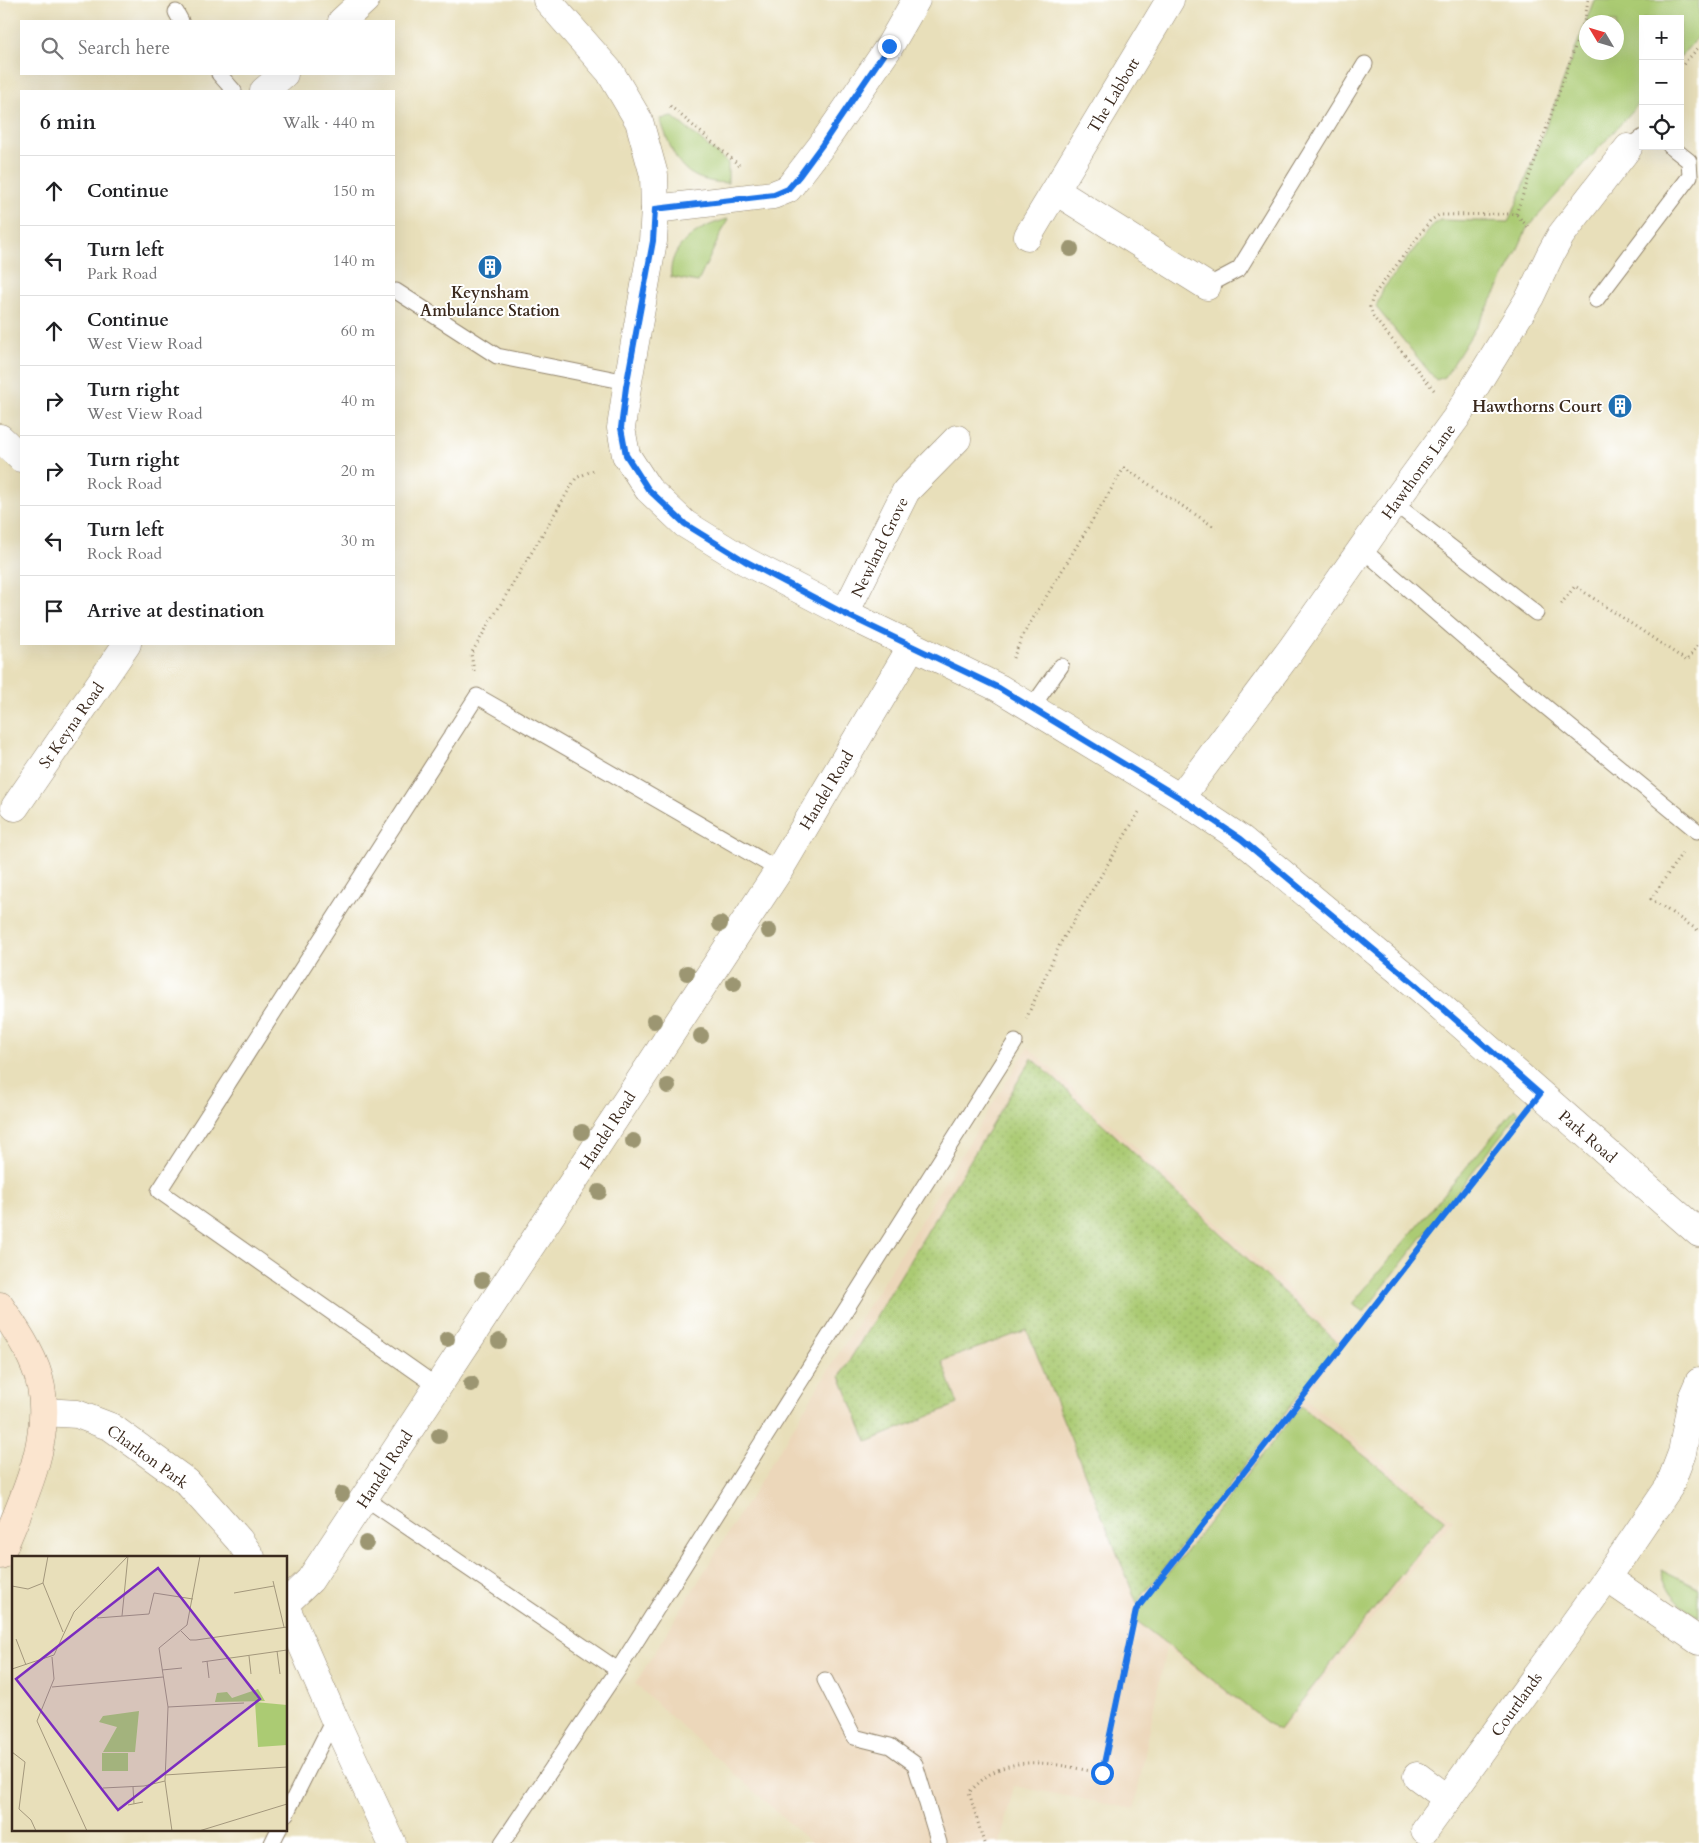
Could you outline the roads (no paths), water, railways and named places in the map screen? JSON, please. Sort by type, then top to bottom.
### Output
[{"type":"street","points":[[343,20],[365,0]]},
{"type":"street","points":[[547,0],[610,72],[639,121],[654,175],[655,209],[653,241],[628,382]]},
{"type":"street","points":[[655,209],[774,195],[788,189],[822,145],[889,46],[916,0]]},
{"type":"street","name":"The Labbott","points":[[1028,236],[1170,0]]},
{"type":"street","points":[[265,90],[283,75]]},
{"type":"street","name":"Hawthorns Lane","points":[[1180,798],[1290,651],[1456,418],[1530,296],[1550,252],[1561,235],[1635,143]]},
{"type":"street","points":[[1056,191],[1207,286]]},
{"type":"street","name":"Park Road","points":[[628,382],[621,428],[626,455],[648,489],[685,524],[745,561],[845,614],[999,688],[1156,783],[1241,839],[1415,984],[1699,1233]]},
{"type":"street","points":[[0,438],[20,457]]},
{"type":"street","name":"Newland Grove","points":[[845,614],[906,491],[957,439]]},
{"type":"street","name":"St Keyna Road","points":[[14,807],[126,645]]},
{"type":"street","name":"Handel Road","points":[[288,1601],[310,1580],[779,870],[912,646]]},
{"type":"street","points":[[0,1306],[32,1360],[41,1386],[44,1412],[38,1451],[28,1485],[0,1555]]},
{"type":"street","name":"Courtlands","points":[[1424,1830],[1607,1578],[1669,1487],[1682,1454],[1692,1398],[1699,1382]]},
{"type":"street","name":"Charlton Park","points":[[44,1412],[77,1414],[111,1427],[187,1482],[240,1540],[250,1556]]},
{"type":"street","points":[[1607,1578],[1699,1641]]},
{"type":"street","points":[[288,1613],[392,1843]]},
{"type":"street","points":[[1417,1776],[1448,1798]]},
{"type":"lane","points":[[1207,286],[1239,269],[1365,64]]},
{"type":"lane","points":[[220,75],[233,90]]},
{"type":"lane","points":[[1596,300],[1690,176],[1689,161],[1675,150]]},
{"type":"lane","points":[[396,291],[497,356],[628,382]]},
{"type":"lane","points":[[1394,503],[1536,613]]},
{"type":"lane","points":[[1362,549],[1524,689],[1697,831]]},
{"type":"lane","points":[[1032,707],[1061,666]]},
{"type":"lane","points":[[438,1387],[159,1191],[478,696],[779,870]]},
{"type":"lane","points":[[502,1843],[618,1670],[1015,1042]]},
{"type":"lane","points":[[365,1498],[618,1670]]},
{"type":"lane","points":[[826,1680],[854,1737],[890,1746],[915,1764],[939,1843]]},
{"type":"lane","points":[[288,1810],[334,1718]]},
{"type":"lane","points":[[272,1843],[278,1830]]},
{"type":"place","name":"Keynsham Ambulance Station","points":[[490,267]]},
{"type":"place","name":"Hawthorns Court","points":[[1620,406]]}]
